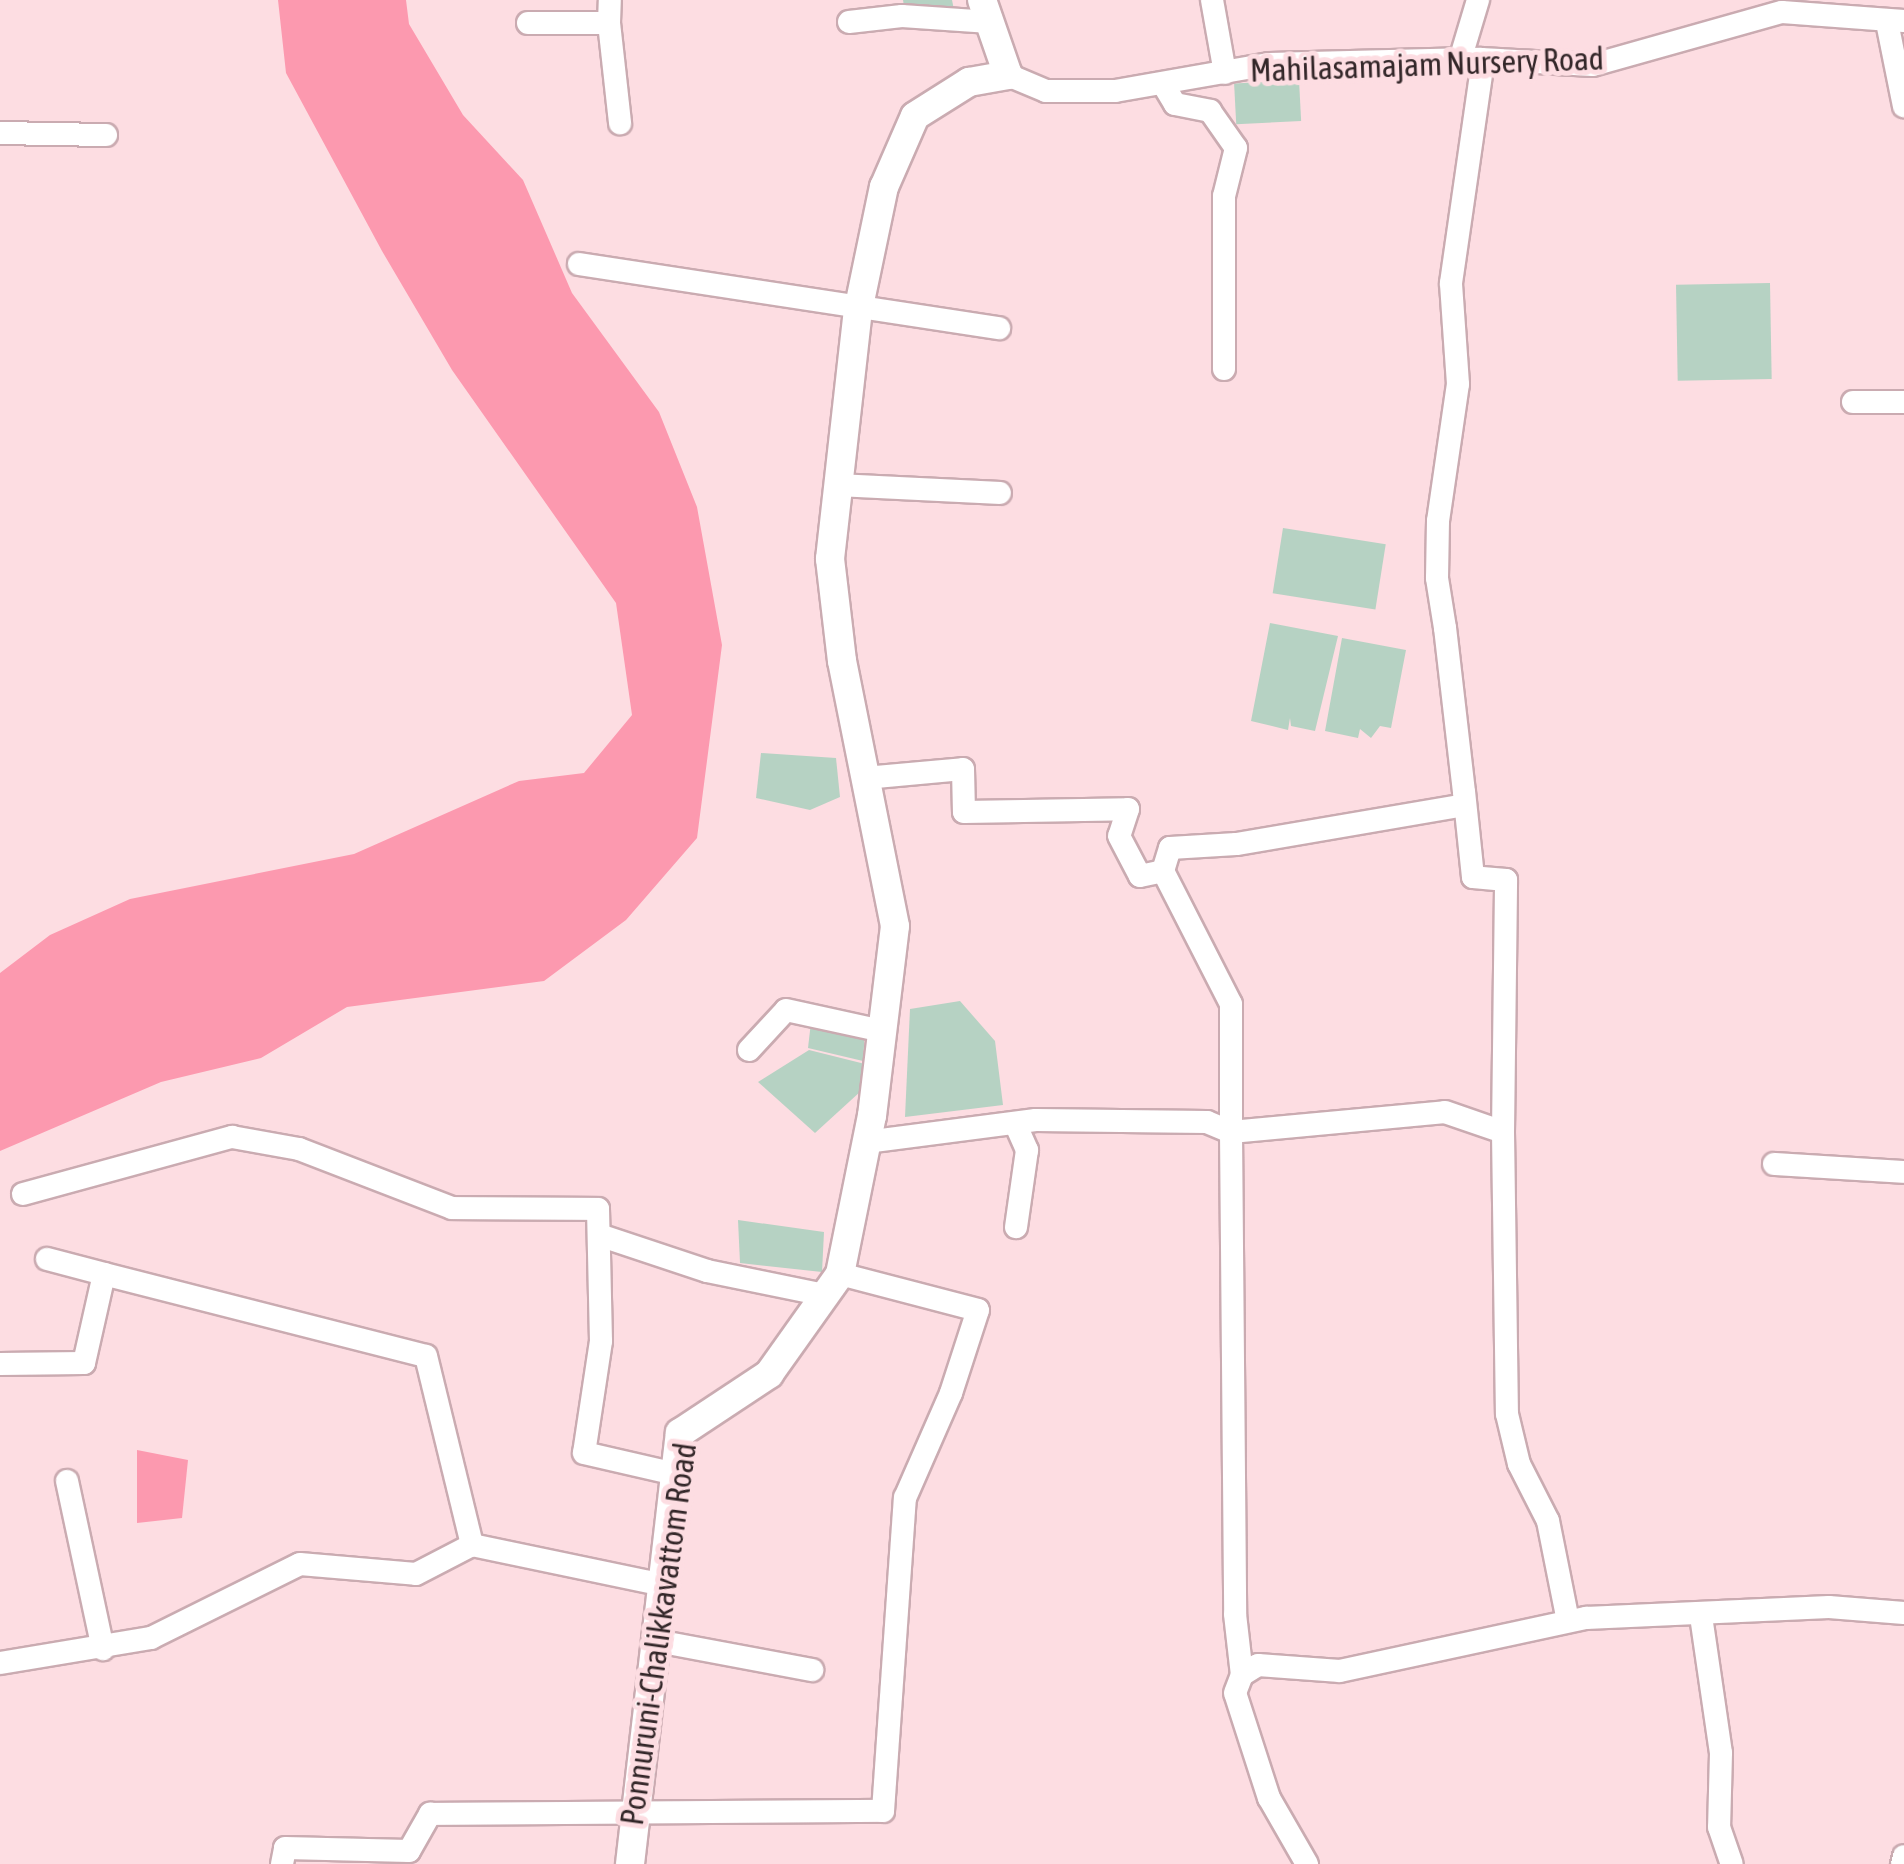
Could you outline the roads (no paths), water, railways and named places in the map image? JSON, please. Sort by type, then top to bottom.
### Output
[{"type":"street","points":[[1212,0],[1225,74]]},
{"type":"street","points":[[1478,0],[1451,284],[1458,384],[1438,521],[1436,578],[1473,877],[1506,880],[1507,1414],[1519,1464],[1548,1521],[1568,1621]]},
{"type":"street","points":[[849,22],[986,11],[1008,75]]},
{"type":"street","points":[[528,23],[610,12],[620,122]]},
{"type":"street","name":"Mahilasamajam Nursery Road","points":[[1008,75],[1046,91],[1162,84],[1269,64],[1471,60],[1593,66],[1782,12],[1896,22]]},
{"type":"street","points":[[1896,22],[1904,106]]},
{"type":"street","name":"Ponnuruni-Chalikkavattom Road","points":[[630,1864],[680,1433],[769,1374],[833,1284],[866,1142],[895,926],[830,559],[858,311],[884,188],[915,116],[969,82],[1008,75]]},
{"type":"street","points":[[1162,84],[1175,104],[1210,111],[1236,148],[1224,196],[1224,369]]},
{"type":"street","points":[[0,133],[106,135]]},
{"type":"street","points":[[579,264],[858,311],[999,328]]},
{"type":"street","points":[[1854,402],[1904,402]]},
{"type":"street","points":[[838,485],[1000,493]]},
{"type":"street","points":[[866,778],[963,769],[964,812],[1128,810],[1119,836],[1140,876],[1163,871]]},
{"type":"street","points":[[1307,1864],[1269,1798],[1235,1693],[1242,1676],[1234,1614],[1231,1004],[1163,871],[1170,848],[1236,844],[1465,805]]},
{"type":"street","points":[[749,1050],[786,1010],[882,1030]]},
{"type":"street","points":[[866,1142],[1015,1123],[1123,1118],[1207,1122],[1231,1132],[1445,1112],[1504,1132]]},
{"type":"street","points":[[1015,1123],[1027,1150],[1016,1227]]},
{"type":"street","points":[[23,1194],[180,1147],[248,1138],[300,1149],[452,1208],[598,1209],[600,1367],[584,1453],[676,1474]]},
{"type":"street","points":[[1774,1164],[1904,1172]]},
{"type":"street","points":[[282,1864],[285,1848],[409,1851],[430,1814],[882,1811],[905,1498],[952,1393],[978,1310],[833,1284],[707,1271],[599,1235]]},
{"type":"street","points":[[47,1259],[292,1317],[430,1358],[472,1545]]},
{"type":"street","points":[[0,1364],[84,1363],[104,1274]]},
{"type":"street","points":[[68,1480],[103,1649]]},
{"type":"street","points":[[0,1663],[152,1638],[300,1564],[416,1574],[472,1545],[664,1586]]},
{"type":"street","points":[[1242,1676],[1258,1665],[1340,1671],[1568,1621],[1828,1607],[1904,1613]]},
{"type":"street","points":[[1701,1616],[1722,1753],[1719,1827],[1732,1864]]},
{"type":"street","points":[[656,1641],[812,1670]]},
{"type":"street","points":[[1902,1864],[1904,1856]]}]
